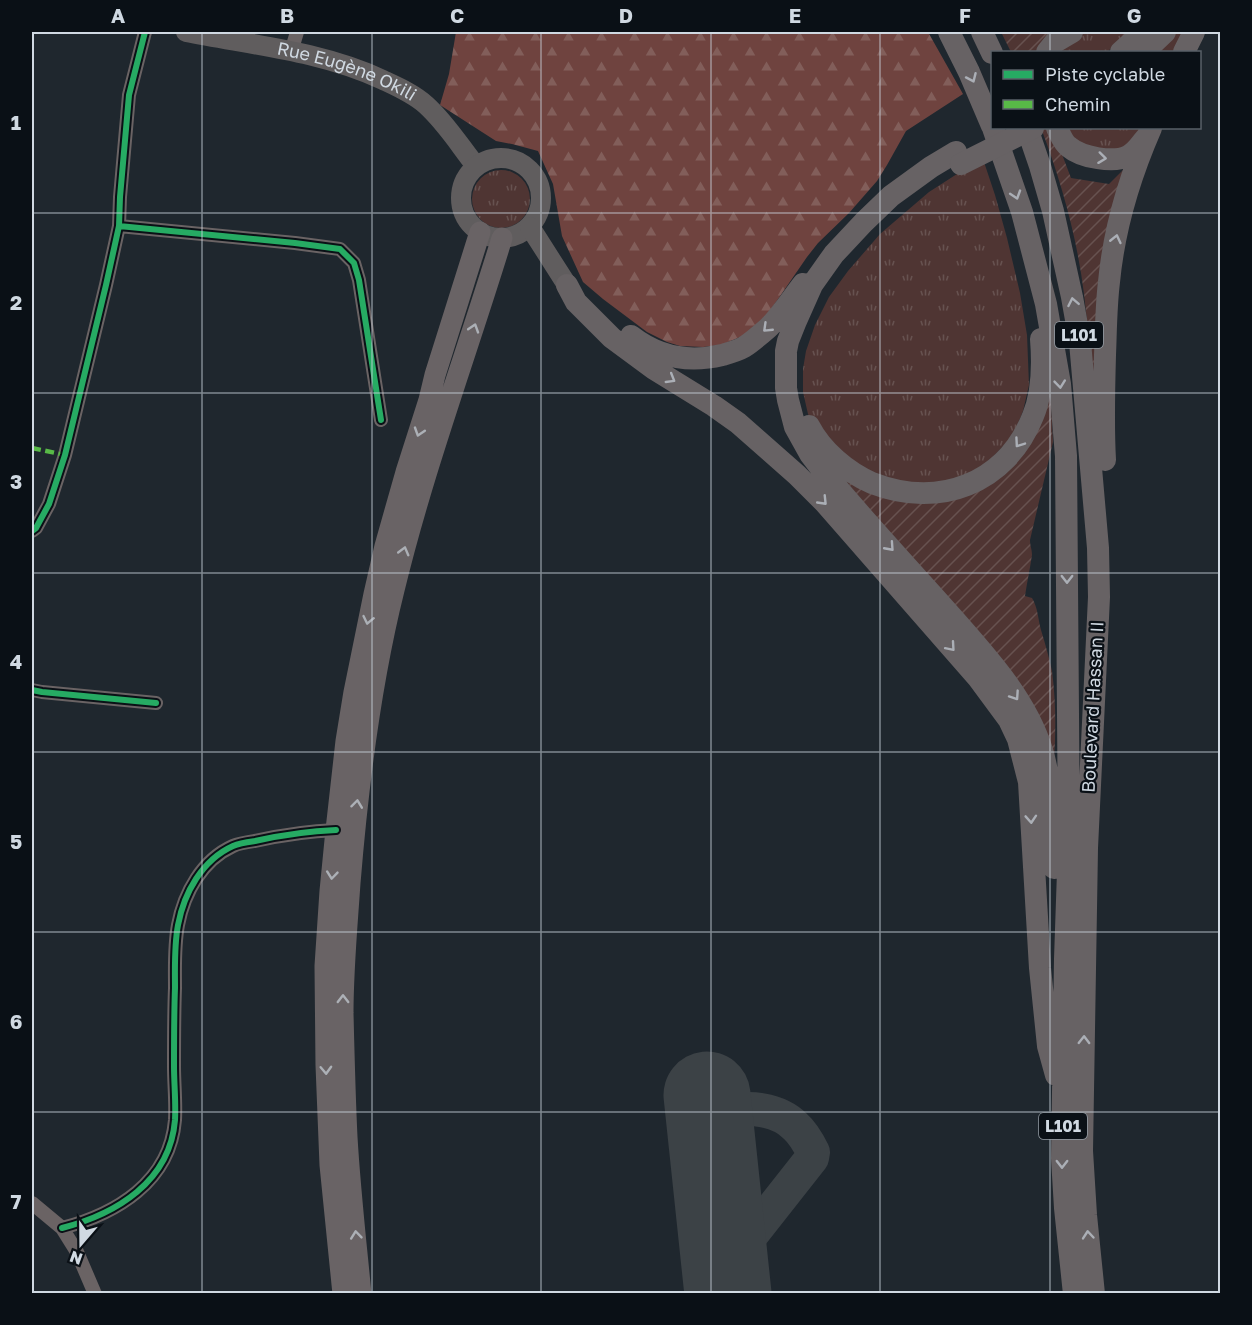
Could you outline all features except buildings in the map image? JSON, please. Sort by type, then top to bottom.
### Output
[{"type":"highway","name":"Boulevard Hassan II","points":[[950,32],[991,119]]},
{"type":"highway","points":[[982,32],[992,51]]},
{"type":"highway","points":[[1048,51],[1054,42],[1072,32]]},
{"type":"highway","points":[[1122,51],[1143,32]]},
{"type":"highway","points":[[1145,51],[1165,32]]},
{"type":"highway","points":[[1184,51],[1194,32]]},
{"type":"highway","name":"Boulevard Hassan II","points":[[1027,129],[1053,210],[1080,342],[1098,548],[1099,597],[1087,848],[1082,1151],[1094,1293]]},
{"type":"highway","points":[[567,285],[597,307],[616,325],[649,348],[664,354],[700,359],[743,348],[770,326],[805,281],[891,196],[931,167],[1031,129]]},
{"type":"highway","points":[[1057,129],[1068,147],[1102,159],[1120,159],[1132,154],[1150,130]]},
{"type":"highway","name":"Boulevard Hassan II","points":[[996,130],[1046,304],[1060,384],[1066,456],[1069,842],[1062,1180],[1074,1293]]},
{"type":"highway","points":[[996,130],[959,158],[883,223],[841,270],[812,318],[800,353],[798,374],[805,417],[818,440],[854,474],[900,491],[943,492],[962,488],[985,477],[1018,445],[1034,415],[1042,367],[1040,333],[1024,251],[1024,222]]},
{"type":"highway","points":[[1098,548],[1103,531],[1104,513],[1103,410],[1109,281],[1113,250],[1125,202],[1150,130]]},
{"type":"highway","points":[[834,254],[812,285],[788,341],[786,388],[791,415],[802,440],[820,467],[1003,677],[1030,721],[1042,750],[1048,778],[1052,814],[1057,932],[1065,959]]},
{"type":"highway","points":[[567,285],[576,302],[612,338],[654,369],[738,423],[804,482],[978,678],[1009,720],[1018,739],[1029,782],[1044,1012],[1048,1046],[1063,1100]]},
{"type":"main road","name":"Rue Eugène Okili","points":[[186,32],[320,58],[374,76],[408,93],[425,105],[441,121],[476,166]]},
{"type":"main road","points":[[505,158],[522,164],[532,171],[538,182],[541,206],[530,227],[512,237],[502,238],[490,237],[470,224],[463,213],[462,187],[467,176],[476,166],[487,160],[505,158]]},
{"type":"main road","points":[[530,227],[567,285]]},
{"type":"main road","points":[[343,1293],[330,1165],[325,1026],[330,891],[345,751],[363,643],[376,584],[406,472],[480,232]]},
{"type":"main road","points":[[361,1293],[347,1138],[343,1014],[347,927],[360,779],[379,658],[405,546],[454,383],[461,369],[502,238]]},
{"type":"street","points":[[32,531],[49,504],[65,455],[119,226],[129,95],[145,32]]},
{"type":"street","points":[[291,52],[297,32]]},
{"type":"street","points":[[119,226],[340,249],[354,263],[359,280],[381,420]]},
{"type":"street","points":[[32,690],[156,703]]},
{"type":"street","points":[[62,1228],[92,1219],[127,1201],[141,1190],[152,1176],[163,1161],[171,1143],[175,1120],[174,1026],[178,925],[193,884],[213,859],[235,845],[312,831],[336,830]]},
{"type":"street","points":[[32,1203],[62,1228],[95,1293]]},
{"type":"green space","points":[[456,32],[928,32],[963,94],[906,131],[877,181],[818,243],[767,315],[745,335],[721,345],[680,346],[647,332],[583,282],[562,236],[553,184],[538,151],[496,141],[440,105],[449,74]]},
{"type":"green space","points":[[1001,32],[1059,32],[1041,51],[1010,51]]},
{"type":"green space","points":[[1082,32],[1130,32],[1108,51],[1055,51]]},
{"type":"green space","points":[[1174,32],[1186,32],[1176,51],[1155,51]]},
{"type":"green space","points":[[1041,129],[1052,129],[1071,178],[1109,184],[1127,166],[1095,396],[1077,251],[1055,168]]},
{"type":"green space","points":[[1061,129],[1143,129],[1132,148],[1095,153]]},
{"type":"green space","points":[[984,162],[1007,238],[1020,293],[1027,335],[1029,385],[1023,411],[1013,436],[983,467],[949,484],[909,489],[844,460],[819,434],[808,414],[803,392],[806,351],[815,325],[829,297],[880,234],[929,192],[957,174]]},
{"type":"green space","points":[[501,170],[517,175],[525,183],[530,199],[525,215],[517,223],[501,228],[485,223],[477,215],[472,199],[477,183],[485,175]]},
{"type":"green space","points":[[1050,385],[1053,442],[1030,540],[1032,555],[1025,596],[1032,598],[1036,606],[1052,671],[1055,716],[1054,761],[880,523],[836,469],[854,483],[981,488]]},
{"type":"taxiway","points":[[720,1225],[701,1204],[692,1184],[692,1160],[703,1135],[722,1116],[743,1109],[762,1110],[788,1120],[805,1138],[813,1152],[812,1158],[745,1243],[729,1294]]},
{"type":"runway","points":[[707,1095],[728,1294]]},
{"type":"marked path","points":[[32,448],[65,455]]},
{"type":"cycle path","points":[[32,531],[49,504],[65,455],[106,285],[119,226],[129,95],[145,32]]},
{"type":"cycle path","points":[[119,226],[340,249],[354,263],[359,280],[381,420]]},
{"type":"cycle path","points":[[32,690],[156,703]]},
{"type":"cycle path","points":[[62,1228],[102,1214],[137,1192],[163,1161],[171,1142],[175,1120],[176,941],[181,913],[196,879],[212,860],[236,845],[296,834],[336,830]]}]
